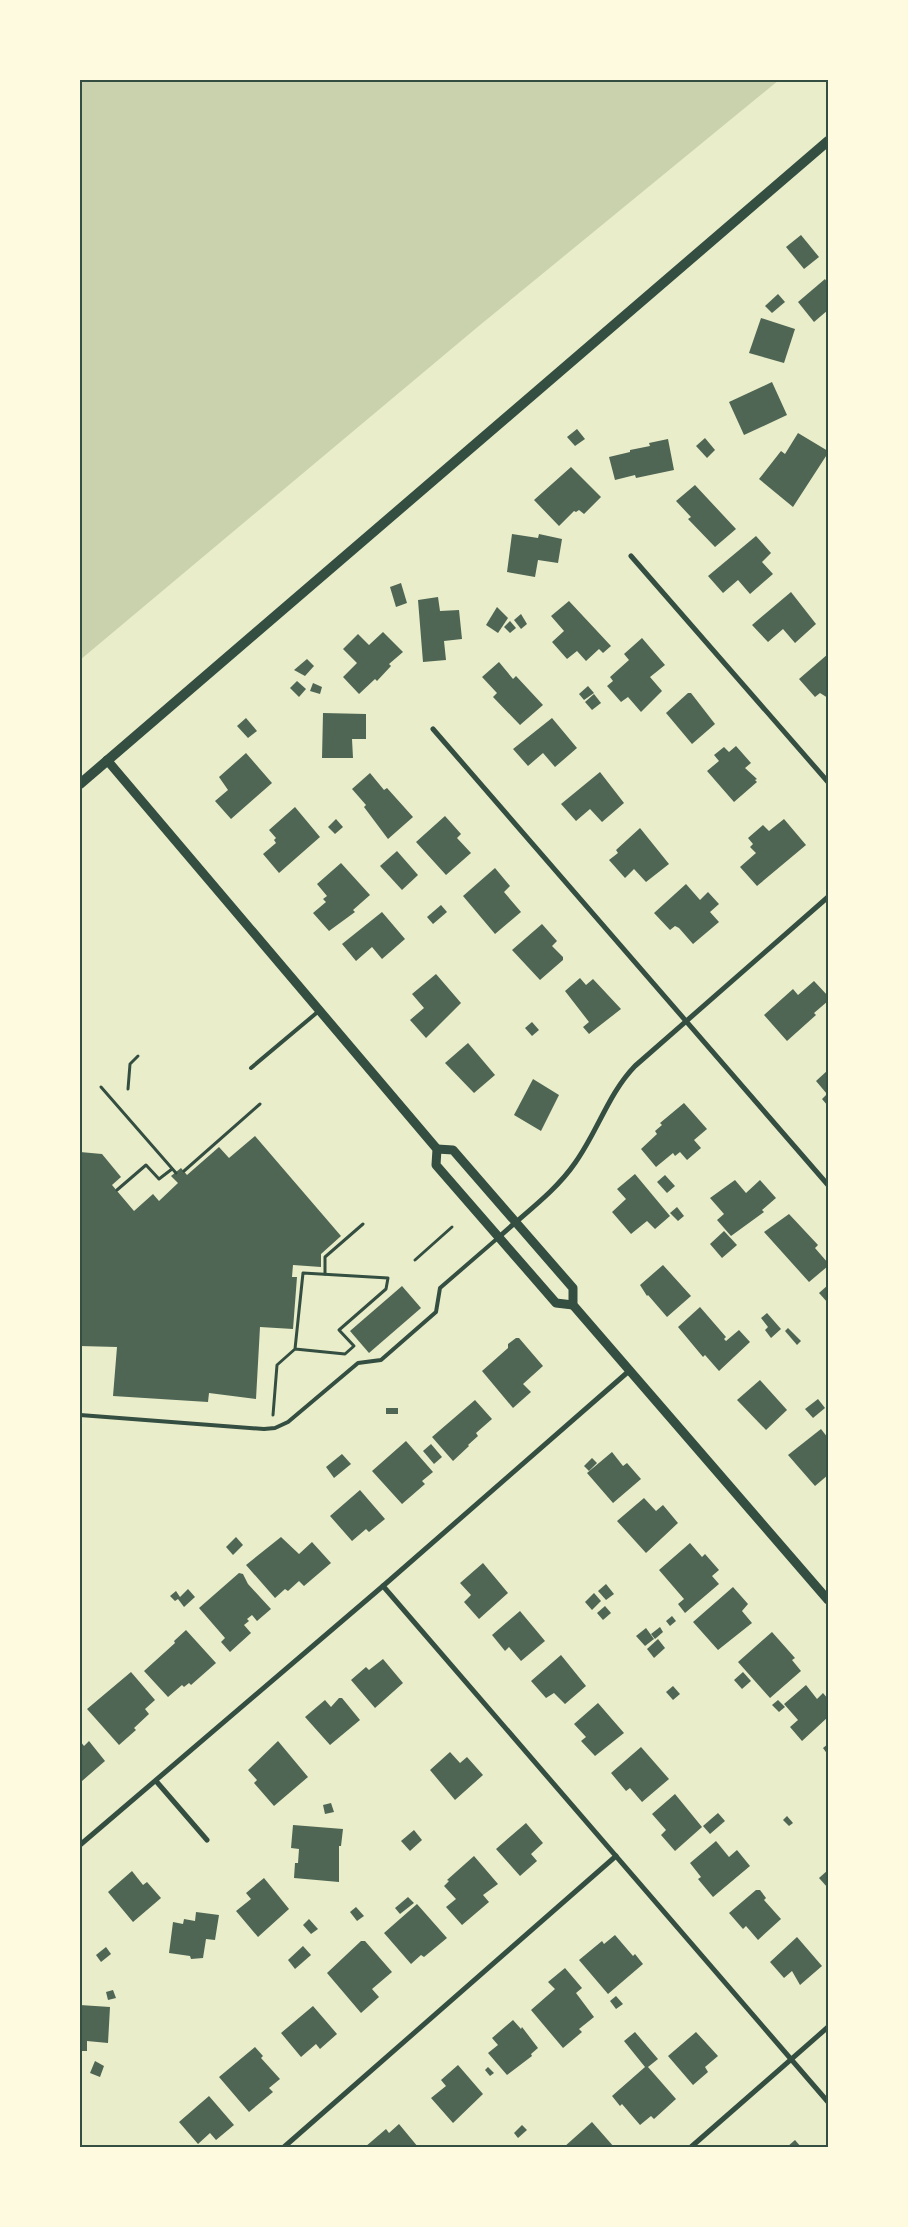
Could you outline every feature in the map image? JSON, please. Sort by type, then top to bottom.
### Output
[{"type":"main road","points":[[80,784],[828,141]]},
{"type":"street","points":[[631,556],[828,782]]},
{"type":"street","points":[[433,729],[828,1185]]},
{"type":"street","points":[[107,760],[437,1149],[436,1165],[556,1303],[573,1305]]},
{"type":"street","points":[[499,1237],[550,1192],[575,1163],[625,1077],[685,1020],[828,897]]},
{"type":"street","points":[[437,1149],[453,1150],[516,1222],[572,1288],[573,1305],[628,1371],[828,1600]]},
{"type":"street","points":[[80,1845],[383,1586],[628,1371]]},
{"type":"street","points":[[383,1586],[828,2102]]},
{"type":"street","points":[[156,1781],[207,1840]]},
{"type":"street","points":[[284,2147],[616,1856]]},
{"type":"street","points":[[691,2147],[828,2027]]},
{"type":"lane","points":[[251,1068],[320,1010]]},
{"type":"lane","points":[[80,1415],[264,1429],[275,1428],[288,1422],[358,1363],[381,1360],[436,1312],[440,1288],[499,1237]]},
{"type":"path","points":[[128,1089],[130,1064],[138,1056]]},
{"type":"path","points":[[101,1087],[176,1173]]},
{"type":"path","points":[[184,1171],[260,1104]]},
{"type":"path","points":[[117,1190],[146,1165],[159,1179],[172,1169]]},
{"type":"path","points":[[325,1274],[326,1257],[363,1224]]},
{"type":"path","points":[[415,1260],[452,1227]]},
{"type":"path","points":[[273,1416],[277,1365],[295,1349],[303,1273],[388,1278],[386,1289],[339,1330],[354,1346],[345,1354],[295,1349]]},
{"type":"green space","points":[[80,80],[779,80],[480,325],[80,660]]},
{"type":"building","points":[[801,235],[819,257],[804,269],[786,247]]},
{"type":"building","points":[[825,279],[828,284],[828,310],[814,322],[798,302]]},
{"type":"building","points":[[778,294],[785,302],[772,313],[765,306]]},
{"type":"building","points":[[761,318],[795,329],[784,363],[749,353]]},
{"type":"building","points":[[772,382],[787,415],[744,435],[729,402]]},
{"type":"building","points":[[577,429],[585,439],[575,446],[567,437]]},
{"type":"building","points":[[798,433],[828,451],[828,453],[793,507],[759,479],[781,451],[785,454]]},
{"type":"building","points":[[705,438],[715,450],[707,458],[696,446]]},
{"type":"building","points":[[668,439],[674,470],[636,478],[635,475],[615,480],[609,457],[650,446],[649,443]]},
{"type":"building","points":[[571,467],[601,497],[584,514],[579,510],[574,511],[559,526],[534,500]]},
{"type":"building","points":[[695,485],[736,529],[715,547],[688,519],[691,517],[676,501]]},
{"type":"building","points":[[512,534],[538,538],[539,534],[562,539],[558,563],[538,560],[535,577],[507,572]]},
{"type":"building","points":[[756,536],[771,553],[762,562],[773,574],[750,594],[738,580],[723,593],[708,576]]},
{"type":"building","points":[[401,583],[407,603],[396,607],[390,587]]},
{"type":"building","points":[[791,592],[816,624],[795,643],[783,629],[768,642],[752,625]]},
{"type":"building","points":[[438,597],[440,611],[459,610],[462,639],[444,641],[446,660],[423,662],[418,600]]},
{"type":"building","points":[[569,601],[611,646],[603,653],[599,649],[586,661],[577,651],[567,659],[552,642],[564,631],[551,616]]},
{"type":"building","points":[[497,607],[508,618],[498,633],[486,625]]},
{"type":"building","points":[[521,614],[527,624],[521,629],[514,620]]},
{"type":"building","points":[[510,621],[516,628],[510,633],[504,627]]},
{"type":"building","points":[[383,632],[403,652],[389,664],[391,666],[377,681],[375,679],[359,694],[343,677],[357,663],[343,649],[358,634],[369,645]]},
{"type":"building","points":[[642,638],[665,665],[650,677],[662,691],[641,712],[628,697],[621,702],[607,686],[613,681],[610,677],[629,660],[624,654]]},
{"type":"building","points":[[828,654],[828,698],[820,693],[815,697],[799,679]]},
{"type":"building","points":[[307,659],[314,666],[305,676],[294,670]]},
{"type":"building","points":[[499,662],[513,679],[516,676],[543,705],[520,725],[493,697],[497,693],[482,677]]},
{"type":"building","points":[[297,681],[306,689],[299,697],[290,688]]},
{"type":"building","points":[[313,683],[322,687],[320,694],[310,691]]},
{"type":"building","points":[[588,686],[594,693],[584,700],[579,694]]},
{"type":"building","points":[[688,693],[691,693],[715,724],[692,744],[666,713]]},
{"type":"building","points":[[594,694],[601,703],[592,710],[585,702]]},
{"type":"building","points":[[323,713],[366,714],[366,739],[352,739],[353,758],[322,758]]},
{"type":"building","points":[[246,718],[257,731],[248,738],[237,726]]},
{"type":"building","points":[[552,718],[577,748],[555,767],[543,753],[528,766],[513,749]]},
{"type":"building","points":[[736,746],[751,763],[745,768],[757,779],[755,780],[757,782],[734,802],[707,771],[719,761],[714,755],[724,747],[729,752]]},
{"type":"building","points":[[246,753],[272,783],[231,819],[215,801],[228,790],[219,777]]},
{"type":"building","points":[[600,772],[624,803],[602,822],[590,809],[576,821],[561,804]]},
{"type":"building","points":[[370,773],[384,790],[387,788],[413,817],[388,839],[364,807],[366,805],[352,789]]},
{"type":"building","points":[[295,807],[320,837],[279,873],[263,854],[276,843],[274,840],[276,838],[269,830]]},
{"type":"building","points":[[445,816],[461,834],[457,838],[471,853],[446,875],[416,842]]},
{"type":"building","points":[[336,819],[343,827],[335,834],[328,827]]},
{"type":"building","points":[[784,819],[806,845],[757,886],[740,867],[756,853],[750,847],[753,844],[748,838],[763,825],[769,831]]},
{"type":"building","points":[[640,828],[669,864],[646,882],[634,869],[625,878],[609,860],[618,853],[616,850]]},
{"type":"building","points":[[397,851],[418,875],[402,890],[380,866]]},
{"type":"building","points":[[341,863],[370,895],[353,910],[355,912],[329,931],[313,913],[326,902],[323,899],[327,896],[317,884]]},
{"type":"building","points":[[495,868],[510,886],[504,892],[521,912],[495,934],[463,896]]},
{"type":"building","points":[[686,884],[700,900],[708,892],[719,904],[710,912],[719,922],[693,944],[679,928],[675,926],[670,930],[654,913]]},
{"type":"building","points":[[441,905],[447,912],[433,924],[427,917]]},
{"type":"building","points":[[382,912],[405,939],[382,959],[372,947],[356,961],[342,944]]},
{"type":"building","points":[[542,924],[557,941],[552,946],[563,957],[563,960],[540,980],[512,950]]},
{"type":"building","points":[[436,974],[461,1003],[426,1038],[410,1020],[424,1008],[412,994]]},
{"type":"building","points":[[580,978],[586,985],[593,979],[621,1009],[589,1034],[583,1027],[589,1022],[565,991]]},
{"type":"building","points":[[814,981],[828,996],[828,1001],[814,1013],[816,1015],[787,1041],[764,1015],[793,989],[798,995]]},
{"type":"building","points":[[532,1022],[539,1030],[532,1036],[525,1028]]},
{"type":"building","points":[[468,1043],[495,1075],[474,1093],[445,1063]]},
{"type":"building","points":[[828,1070],[828,1106],[822,1099],[827,1094],[816,1081]]},
{"type":"building","points":[[533,1079],[559,1095],[541,1131],[514,1115]]},
{"type":"building","points":[[684,1103],[707,1129],[694,1140],[701,1148],[687,1160],[680,1152],[675,1156],[673,1153],[656,1167],[641,1149],[657,1134],[655,1131],[662,1125],[660,1123]]},
{"type":"building","points":[[255,1136],[341,1236],[321,1254],[321,1267],[293,1265],[292,1277],[297,1277],[293,1329],[260,1327],[256,1399],[209,1393],[208,1402],[113,1396],[117,1347],[80,1346],[80,1152],[102,1154],[121,1177],[112,1185],[134,1211],[153,1194],[159,1201],[178,1183],[171,1176],[181,1168],[187,1175],[219,1147],[229,1158]]},
{"type":"building","points":[[635,1174],[670,1216],[655,1229],[647,1221],[631,1234],[612,1212],[626,1199],[617,1189]]},
{"type":"building","points":[[665,1175],[675,1186],[667,1193],[657,1182]]},
{"type":"building","points":[[735,1180],[746,1193],[760,1180],[776,1198],[762,1210],[764,1212],[731,1236],[717,1220],[724,1214],[710,1198]]},
{"type":"building","points":[[677,1207],[684,1216],[678,1221],[670,1213]]},
{"type":"building","points":[[789,1214],[818,1245],[815,1248],[828,1263],[828,1266],[809,1282],[764,1232]]},
{"type":"building","points":[[724,1231],[737,1245],[722,1258],[710,1244]]},
{"type":"building","points":[[663,1265],[691,1296],[667,1317],[647,1296],[640,1285]]},
{"type":"building","points":[[828,1285],[828,1303],[819,1293]]},
{"type":"building","points":[[402,1286],[421,1308],[369,1353],[350,1331]]},
{"type":"building","points":[[700,1307],[726,1337],[724,1339],[726,1341],[739,1330],[750,1342],[719,1371],[705,1355],[703,1357],[678,1327]]},
{"type":"building","points":[[767,1313],[781,1329],[771,1338],[765,1330],[768,1327],[761,1318]]},
{"type":"building","points":[[788,1328],[801,1341],[797,1345],[785,1331]]},
{"type":"building","points":[[519,1338],[543,1366],[523,1384],[531,1392],[513,1408],[482,1371],[508,1348],[508,1344]]},
{"type":"building","points":[[760,1380],[787,1410],[766,1430],[737,1400]]},
{"type":"building","points":[[818,1399],[825,1408],[813,1418],[805,1409]]},
{"type":"building","points":[[475,1400],[492,1419],[476,1433],[478,1436],[453,1461],[432,1437]]},
{"type":"building","points":[[386,1408],[398,1408],[398,1414],[386,1414]]},
{"type":"building","points":[[821,1429],[828,1438],[828,1475],[815,1486],[788,1455]]},
{"type":"building","points":[[406,1441],[433,1472],[422,1481],[425,1484],[402,1504],[372,1471]]},
{"type":"building","points":[[431,1444],[442,1457],[434,1464],[423,1451]]},
{"type":"building","points":[[612,1452],[623,1466],[627,1463],[641,1479],[613,1503],[587,1473]]},
{"type":"building","points":[[342,1454],[351,1464],[334,1478],[326,1467]]},
{"type":"building","points":[[592,1458],[597,1463],[589,1471],[584,1466]]},
{"type":"building","points":[[360,1490],[385,1519],[369,1532],[366,1529],[352,1541],[330,1516]]},
{"type":"building","points":[[644,1498],[656,1511],[663,1505],[678,1523],[646,1553],[617,1521]]},
{"type":"building","points":[[236,1537],[243,1545],[233,1555],[226,1547]]},
{"type":"building","points":[[281,1537],[299,1554],[312,1542],[331,1563],[304,1586],[299,1581],[288,1591],[285,1589],[275,1598],[246,1565]]},
{"type":"building","points":[[690,1543],[702,1557],[705,1554],[719,1570],[712,1576],[719,1584],[685,1613],[678,1604],[684,1599],[659,1570]]},
{"type":"building","points":[[483,1563],[508,1593],[479,1619],[464,1602],[471,1595],[460,1583]]},
{"type":"building","points":[[239,1573],[243,1574],[248,1584],[271,1609],[257,1621],[252,1615],[247,1619],[249,1621],[244,1625],[251,1633],[230,1652],[221,1642],[225,1638],[199,1608]]},
{"type":"building","points":[[606,1584],[614,1594],[606,1600],[598,1591]]},
{"type":"building","points":[[733,1587],[748,1604],[742,1611],[752,1623],[718,1650],[693,1622]]},
{"type":"building","points":[[188,1589],[195,1597],[184,1607],[178,1599],[175,1601],[170,1596],[176,1591],[180,1597]]},
{"type":"building","points":[[594,1593],[601,1601],[592,1610],[585,1602]]},
{"type":"building","points":[[605,1606],[611,1613],[603,1620],[597,1613]]},
{"type":"building","points":[[520,1611],[545,1641],[521,1661],[509,1647],[505,1651],[492,1635]]},
{"type":"building","points":[[672,1616],[676,1621],[670,1626],[666,1621]]},
{"type":"building","points":[[660,1627],[663,1632],[655,1639],[651,1634]]},
{"type":"building","points":[[646,1628],[654,1639],[645,1646],[636,1636]]},
{"type":"building","points":[[186,1630],[216,1663],[191,1685],[189,1683],[184,1687],[182,1685],[168,1697],[144,1671],[175,1643],[174,1641]]},
{"type":"building","points":[[772,1632],[795,1658],[792,1660],[801,1671],[770,1698],[738,1662]]},
{"type":"building","points":[[658,1639],[665,1648],[654,1658],[647,1649]]},
{"type":"building","points":[[561,1655],[586,1686],[565,1704],[554,1693],[546,1698],[531,1681]]},
{"type":"building","points":[[383,1659],[403,1683],[375,1708],[351,1680],[366,1667],[369,1670]]},
{"type":"building","points":[[131,1672],[155,1700],[145,1709],[149,1714],[134,1728],[136,1730],[119,1745],[87,1709]]},
{"type":"building","points":[[743,1672],[751,1681],[742,1689],[734,1680]]},
{"type":"building","points":[[806,1685],[817,1699],[823,1693],[828,1699],[828,1717],[802,1741],[790,1727],[798,1720],[784,1704]]},
{"type":"building","points":[[673,1686],[680,1694],[673,1700],[666,1692]]},
{"type":"building","points":[[339,1698],[342,1698],[360,1720],[330,1745],[305,1717],[325,1700],[331,1707]]},
{"type":"building","points":[[778,1700],[785,1707],[779,1712],[772,1705]]},
{"type":"building","points":[[598,1703],[624,1733],[595,1756],[581,1741],[586,1737],[574,1724]]},
{"type":"building","points":[[80,1741],[84,1746],[89,1741],[105,1761],[82,1781]]},
{"type":"building","points":[[278,1741],[308,1777],[274,1806],[254,1783],[257,1780],[248,1770]]},
{"type":"building","points":[[828,1744],[828,1755],[823,1748]]},
{"type":"building","points":[[641,1747],[669,1779],[642,1802],[630,1788],[626,1791],[611,1773]]},
{"type":"building","points":[[450,1752],[460,1763],[467,1757],[483,1775],[455,1800],[430,1770]]},
{"type":"building","points":[[675,1794],[702,1827],[675,1851],[661,1835],[666,1830],[652,1814]]},
{"type":"building","points":[[331,1803],[334,1812],[325,1814],[323,1805]]},
{"type":"building","points":[[718,1813],[725,1821],[710,1834],[703,1826]]},
{"type":"building","points":[[787,1816],[793,1823],[789,1826],[783,1820]]},
{"type":"building","points":[[526,1823],[543,1843],[531,1854],[537,1861],[520,1876],[496,1849]]},
{"type":"building","points":[[293,1825],[343,1829],[341,1846],[339,1846],[339,1882],[294,1878],[295,1863],[298,1863],[299,1849],[291,1848]]},
{"type":"building","points":[[414,1830],[422,1840],[410,1851],[401,1841]]},
{"type":"building","points":[[716,1841],[729,1857],[737,1850],[750,1866],[713,1897],[698,1879],[701,1877],[690,1863]]},
{"type":"building","points":[[474,1856],[498,1884],[483,1895],[489,1902],[462,1925],[446,1907],[456,1899],[444,1886],[449,1881],[447,1880]]},
{"type":"building","points":[[828,1870],[828,1888],[819,1878]]},
{"type":"building","points":[[132,1871],[143,1885],[147,1882],[161,1898],[133,1922],[108,1892]]},
{"type":"building","points":[[264,1878],[289,1909],[258,1937],[236,1911],[251,1899],[246,1893]]},
{"type":"building","points":[[756,1890],[760,1890],[766,1898],[764,1900],[781,1919],[758,1940],[746,1926],[743,1929],[729,1913]]},
{"type":"building","points":[[408,1897],[414,1903],[400,1914],[395,1908]]},
{"type":"building","points":[[417,1904],[447,1938],[424,1957],[421,1955],[411,1964],[384,1933]]},
{"type":"building","points":[[356,1907],[364,1916],[357,1921],[350,1912]]},
{"type":"building","points":[[196,1912],[219,1915],[215,1940],[206,1939],[203,1958],[191,1959],[190,1956],[169,1953],[173,1922],[183,1924],[184,1919],[195,1921]]},
{"type":"building","points":[[309,1919],[318,1929],[311,1934],[303,1925]]},
{"type":"building","points":[[615,1935],[633,1956],[635,1954],[643,1964],[608,1994],[579,1960],[602,1941],[604,1944]]},
{"type":"building","points":[[797,1937],[822,1966],[800,1985],[792,1971],[784,1978],[770,1962]]},
{"type":"building","points":[[361,1941],[365,1941],[392,1972],[372,1989],[379,1997],[361,2013],[327,1973]]},
{"type":"building","points":[[303,1946],[311,1955],[295,1969],[288,1960]]},
{"type":"building","points":[[106,1947],[111,1954],[101,1962],[96,1955]]},
{"type":"building","points":[[565,1968],[582,1988],[576,1993],[594,2017],[579,2029],[582,2032],[563,2048],[531,2010],[555,1989],[548,1982]]},
{"type":"building","points":[[113,1990],[116,1998],[108,2000],[106,1992]]},
{"type":"building","points":[[616,1996],[623,2004],[616,2009],[610,2001]]},
{"type":"building","points":[[80,2005],[110,2007],[108,2043],[87,2041],[87,2051],[80,2051]]},
{"type":"building","points":[[313,2006],[337,2034],[320,2049],[316,2044],[301,2057],[281,2033]]},
{"type":"building","points":[[513,2020],[521,2029],[522,2027],[538,2048],[531,2054],[532,2056],[507,2075],[488,2053],[498,2045],[492,2038]]},
{"type":"building","points":[[635,2032],[658,2059],[648,2067],[676,2099],[654,2119],[651,2116],[640,2125],[622,2104],[620,2106],[612,2096],[645,2067],[624,2041]]},
{"type":"building","points":[[696,2032],[718,2056],[705,2067],[708,2072],[693,2085],[668,2056]]},
{"type":"building","points":[[255,2047],[263,2056],[261,2058],[280,2079],[269,2088],[273,2092],[249,2112],[219,2077]]},
{"type":"building","points":[[95,2061],[104,2066],[100,2077],[90,2073]]},
{"type":"building","points":[[458,2065],[483,2094],[453,2123],[431,2098],[446,2086],[441,2080]]},
{"type":"building","points":[[488,2067],[494,2073],[490,2076],[485,2070]]},
{"type":"building","points":[[209,2096],[234,2125],[216,2140],[210,2133],[198,2144],[179,2122]]},
{"type":"building","points":[[592,2122],[614,2147],[564,2147]]},
{"type":"building","points":[[399,2124],[418,2147],[365,2147],[386,2129],[389,2133]]},
{"type":"building","points":[[522,2125],[527,2130],[518,2138],[514,2133]]},
{"type":"building","points":[[795,2140],[801,2147],[787,2147]]}]
